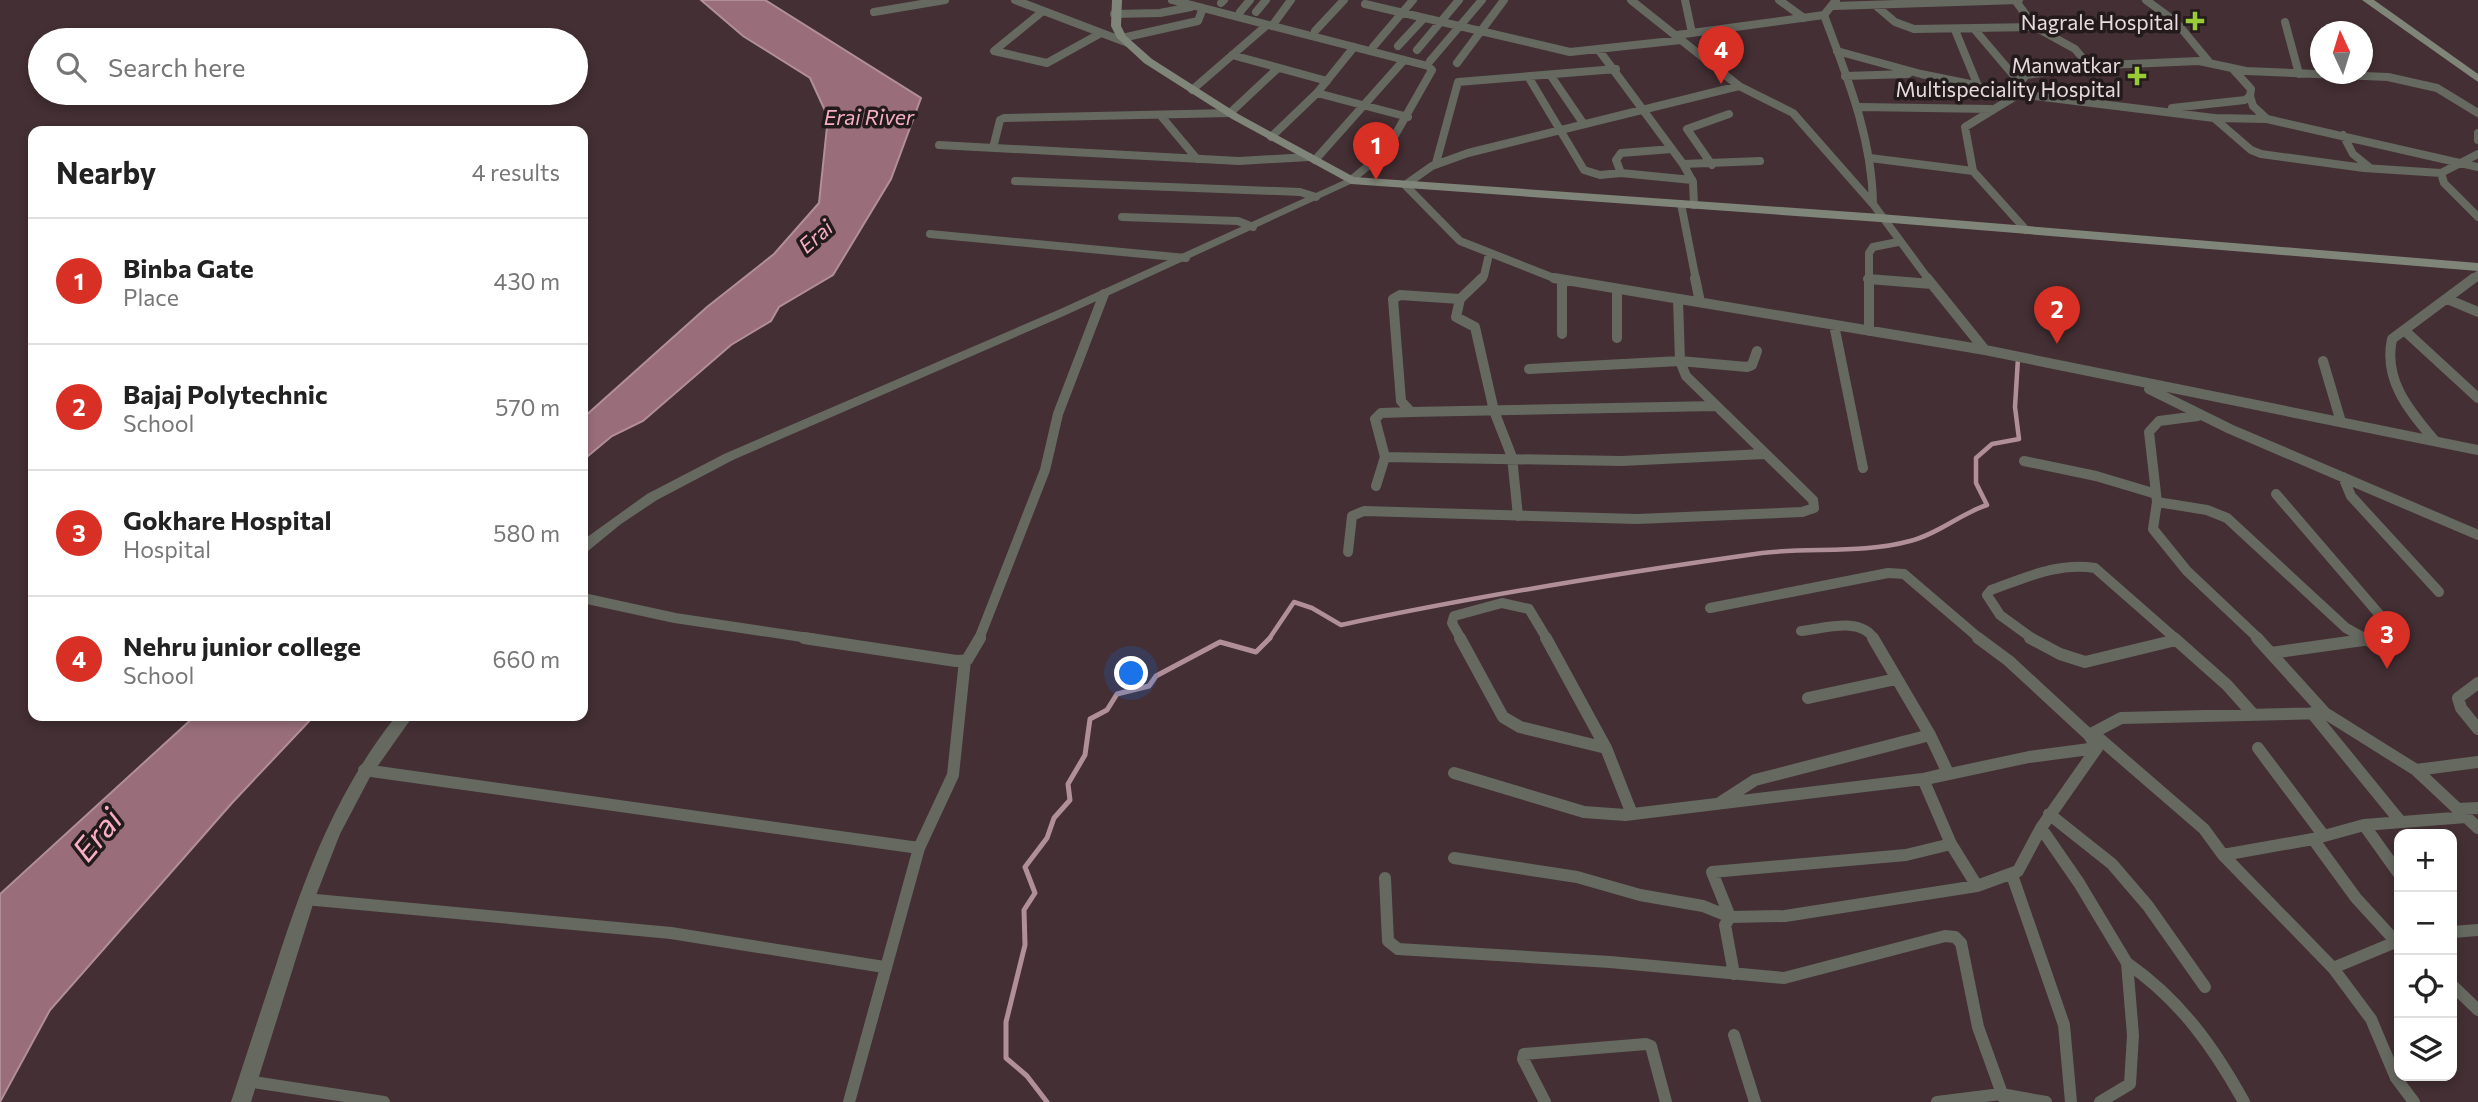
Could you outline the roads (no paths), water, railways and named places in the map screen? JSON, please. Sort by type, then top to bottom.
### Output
[{"type":"main road","points":[[1117,0],[1114,15],[1125,41],[1148,61],[1230,113],[1351,180],[1880,218],[2478,267]]},
{"type":"main road","points":[[2367,0],[2478,79]]},
{"type":"street","points":[[874,12],[945,0]]},
{"type":"street","points":[[1015,0],[1125,41],[1163,28],[1198,21],[1203,3]]},
{"type":"street","points":[[1172,0],[1195,6]]},
{"type":"street","points":[[1240,12],[1250,0]]},
{"type":"street","points":[[1256,12],[1266,0]]},
{"type":"street","points":[[1192,90],[1269,25],[1291,0]]},
{"type":"street","points":[[1315,31],[1346,0],[1367,2],[1561,51],[1679,38],[1692,33],[1824,15],[1835,3],[1875,5],[2016,0],[2035,27],[2069,44],[2088,60],[2091,68]]},
{"type":"street","points":[[1373,47],[1413,0]]},
{"type":"street","points":[[1417,50],[1459,0]]},
{"type":"street","points":[[1430,61],[1482,0]]},
{"type":"street","points":[[1457,62],[1504,0]]},
{"type":"street","points":[[1631,0],[1739,86],[1793,113],[1873,204],[1898,242],[1985,350]]},
{"type":"street","points":[[1685,0],[1692,33]]},
{"type":"street","points":[[1779,0],[1804,18]]},
{"type":"street","points":[[2149,2],[2165,0]]},
{"type":"street","points":[[2149,2],[2176,22],[2210,63]]},
{"type":"street","points":[[588,543],[611,523],[706,468],[1186,258],[1351,180],[1386,151],[1433,71],[1428,66],[1269,25],[1203,3],[1160,13],[1114,15]]},
{"type":"street","points":[[1875,5],[1895,22],[1914,29],[2035,27]]},
{"type":"street","points":[[1043,11],[994,51],[1047,63],[1101,33]]},
{"type":"street","points":[[1160,13],[1163,28]]},
{"type":"street","points":[[1824,15],[1845,76],[1860,107],[1870,158],[1873,204]]},
{"type":"street","points":[[1398,46],[1424,18]]},
{"type":"street","points":[[2285,22],[2299,74]]},
{"type":"street","points":[[1955,30],[1978,86]]},
{"type":"street","points":[[1975,30],[2031,94]]},
{"type":"street","points":[[1271,137],[1317,93],[1354,47]]},
{"type":"street","points":[[1598,49],[1645,109],[1692,180],[1688,204],[1700,302]]},
{"type":"street","points":[[1837,51],[1921,74],[2019,94],[2214,118],[2267,119],[2343,135],[2455,164],[2478,167]]},
{"type":"street","points":[[1232,55],[1327,81]]},
{"type":"street","points":[[939,145],[1259,162],[1312,158],[1365,106],[1404,60]]},
{"type":"street","points":[[2020,83],[2026,75],[2091,68],[2161,62],[2210,63],[2232,68],[2299,74],[2354,74],[2400,80],[2437,88],[2478,113]]},
{"type":"street","points":[[993,148],[1000,120],[1004,118],[1230,113],[1278,68]]},
{"type":"street","points":[[2232,68],[2251,89],[2253,106],[2267,119]]},
{"type":"street","points":[[1436,163],[1456,83],[1465,80],[1529,78],[1616,69]]},
{"type":"street","points":[[1845,76],[1921,74]]},
{"type":"street","points":[[1551,76],[1583,123]]},
{"type":"street","points":[[1529,78],[1562,128],[1577,163],[1584,170],[1600,175],[1621,173],[1692,180]]},
{"type":"street","points":[[1739,86],[1562,128],[1436,163],[1413,175],[1405,185],[1460,241],[1562,281],[1985,350],[2140,384],[2478,450]]},
{"type":"street","points":[[1317,93],[1408,117]]},
{"type":"street","points":[[1860,107],[1991,109],[2009,103],[2019,94]]},
{"type":"street","points":[[2109,97],[2160,108],[2245,100],[2250,96]]},
{"type":"street","points":[[1991,109],[1987,115],[1965,127],[1973,172],[2026,230]]},
{"type":"street","points":[[1712,165],[1687,129],[1729,114]]},
{"type":"street","points":[[1161,116],[1197,159]]},
{"type":"street","points":[[2214,118],[2256,153],[2441,173],[2478,154]]},
{"type":"street","points":[[2478,133],[2478,140]]},
{"type":"street","points":[[2343,135],[2353,154],[2369,167]]},
{"type":"street","points":[[1621,173],[1616,160],[1621,153],[1672,149]]},
{"type":"street","points":[[1870,158],[1973,172]]},
{"type":"street","points":[[1683,164],[1712,165],[1760,161]]},
{"type":"street","points":[[2441,173],[2444,183],[2478,218]]},
{"type":"street","points":[[1015,181],[1300,192],[1317,197]]},
{"type":"street","points":[[1122,217],[1238,221],[1253,227]]},
{"type":"street","points":[[930,234],[1186,258]]},
{"type":"street","points":[[1869,331],[1868,279],[1871,250],[1898,242]]},
{"type":"street","points":[[1489,254],[1484,276],[1460,299],[1456,317],[1475,327],[1494,411],[1512,457],[1518,516]]},
{"type":"street","points":[[2435,441],[2401,396],[2390,373],[2388,351],[2392,339],[2478,275]]},
{"type":"street","points":[[1868,279],[1932,284]]},
{"type":"street","points":[[1562,281],[1562,334]]},
{"type":"street","points":[[1617,292],[1617,338]]},
{"type":"street","points":[[849,1102],[884,967],[919,848],[953,775],[965,660],[974,652],[1045,470],[1058,414],[1104,294]]},
{"type":"street","points":[[1413,412],[1404,407],[1401,401],[1393,327],[1393,299],[1400,295],[1460,299]]},
{"type":"street","points":[[1349,552],[1352,516],[1359,512],[1637,519],[1802,512],[1814,509],[1813,500],[1693,386],[1680,361],[1678,299]]},
{"type":"street","points":[[2447,299],[2478,313]]},
{"type":"street","points":[[1834,325],[1863,468]]},
{"type":"street","points":[[2404,330],[2478,398]]},
{"type":"street","points":[[1530,369],[1680,361],[1747,367],[1753,363],[1757,351]]},
{"type":"street","points":[[2323,361],[2340,422]]},
{"type":"street","points":[[2140,384],[2198,416],[2436,514],[2478,535]]},
{"type":"street","points":[[1376,486],[1385,457],[1375,419],[1381,413],[1716,406]]},
{"type":"street","points":[[2198,416],[2159,421],[2149,432],[2155,497],[2152,529],[2164,546],[2272,653],[2400,821]]},
{"type":"street","points":[[1385,457],[1512,457],[1613,461],[1714,459],[1764,454]]},
{"type":"street","points":[[2024,461],[2096,476],[2227,518],[2362,640]]},
{"type":"street","points":[[2343,477],[2351,496],[2439,592]]},
{"type":"street","points":[[2272,653],[2362,640],[2381,642],[2391,635],[2385,621],[2276,494]]},
{"type":"street","points":[[2176,640],[2085,662],[2072,661],[2051,652],[1991,607],[1987,595],[1991,590],[2063,567],[2086,565],[2103,573],[2235,692],[2252,713]]},
{"type":"street","points":[[1710,608],[1888,573],[1904,574],[2204,829],[2224,855],[2333,968],[2371,1019],[2396,1079],[2414,1102]]},
{"type":"street","points":[[588,599],[675,618],[965,660]]},
{"type":"street","points":[[1607,748],[1520,727],[1503,717],[1452,623],[1454,616],[1506,603],[1527,607],[1607,748],[1632,814]]},
{"type":"street","points":[[1801,631],[1849,625],[1863,627],[1871,634],[1930,735],[1948,773]]},
{"type":"street","points":[[1808,698],[1896,679]]},
{"type":"street","points":[[2478,683],[2462,691],[2458,698],[2461,708],[2478,729]]},
{"type":"street","points":[[2091,734],[2121,718],[2318,713],[2416,771],[2478,828]]},
{"type":"street","points":[[241,1102],[305,899],[331,834],[364,770],[400,721]]},
{"type":"street","points":[[2091,734],[2097,748]]},
{"type":"street","points":[[1719,803],[1755,780],[1930,735]]},
{"type":"street","points":[[1454,773],[1584,812],[1632,814],[1923,779],[2063,751],[2097,748]]},
{"type":"street","points":[[1454,858],[1577,877],[1640,895],[1703,906],[1730,917],[1784,916],[1977,886],[2018,871],[2049,814],[2097,748]]},
{"type":"street","points":[[2258,748],[2356,898],[2394,939]]},
{"type":"street","points":[[2416,771],[2478,762]]},
{"type":"street","points":[[364,770],[919,848]]},
{"type":"street","points":[[1923,779],[1951,844],[1977,886]]},
{"type":"street","points":[[2224,855],[2364,825],[2462,813],[2478,808]]},
{"type":"street","points":[[2049,814],[2112,864],[2148,906],[2205,986]]},
{"type":"street","points":[[2364,825],[2394,867]]},
{"type":"street","points":[[2041,828],[2079,883],[2127,963],[2133,1035],[2130,1084],[2100,1102]]},
{"type":"street","points":[[1730,917],[1712,872],[1906,855],[1951,844]]},
{"type":"street","points":[[2012,875],[2064,1025],[2071,1102]]},
{"type":"street","points":[[1385,878],[1388,941],[1398,949],[1610,961],[1734,974],[1800,976],[1945,936],[1955,937],[1961,943],[1978,1027],[2003,1098]]},
{"type":"street","points":[[305,899],[671,933],[884,967]]},
{"type":"street","points":[[1730,917],[1725,925],[1734,974]]},
{"type":"street","points":[[2457,932],[2478,930]]},
{"type":"street","points":[[2333,968],[2394,945]]},
{"type":"street","points":[[2127,963],[2161,984],[2190,1014],[2244,1102]]},
{"type":"street","points":[[2457,990],[2478,1010]]},
{"type":"street","points":[[1734,1035],[1755,1102]]},
{"type":"street","points":[[1545,1102],[1523,1059],[1524,1054],[1646,1044],[1651,1046],[1667,1102]]},
{"type":"street","points":[[247,1081],[384,1102]]},
{"type":"street","points":[[1937,1102],[2003,1098],[2046,1102]]},
{"type":"water","name":"Erai River","points":[[701,0],[765,0],[921,98],[891,179],[833,275],[779,307],[771,321],[731,345],[643,421],[612,436],[588,456],[588,414],[707,307],[774,254],[819,203],[828,117],[810,78],[743,36]]},
{"type":"water","name":"Erai","points":[[190,721],[309,721],[232,803],[50,1010],[0,1102],[0,894]]},
{"type":"waterway","points":[[1269,639],[1294,602],[1312,608],[1341,625],[1498,594],[1656,568],[1780,551],[1873,548],[1920,538],[1987,505],[1976,483],[1976,458],[1992,444],[2019,439],[2015,407],[2018,358]]},
{"type":"waterway","points":[[1047,1102],[1027,1076],[1006,1058],[1006,1022],[1025,945],[1024,910],[1035,893],[1025,867],[1047,838],[1054,818],[1070,800],[1068,784],[1085,755],[1090,719],[1107,710],[1117,694],[1149,686],[1156,676],[1220,642],[1256,652],[1269,639]]},
{"type":"place","name":"Nagrale Hospital","points":[[2195,21]]},
{"type":"place","name":"Manwatkar Multispeciality Hospital","points":[[2137,76]]},
{"type":"place","name":"Nehru junior college","points":[[1721,84]]},
{"type":"place","name":"Binba Gate","points":[[1376,180]]},
{"type":"place","name":"Bajaj Polytechnic","points":[[2057,344]]},
{"type":"place","name":"Gokhare Hospital","points":[[2387,669]]}]
